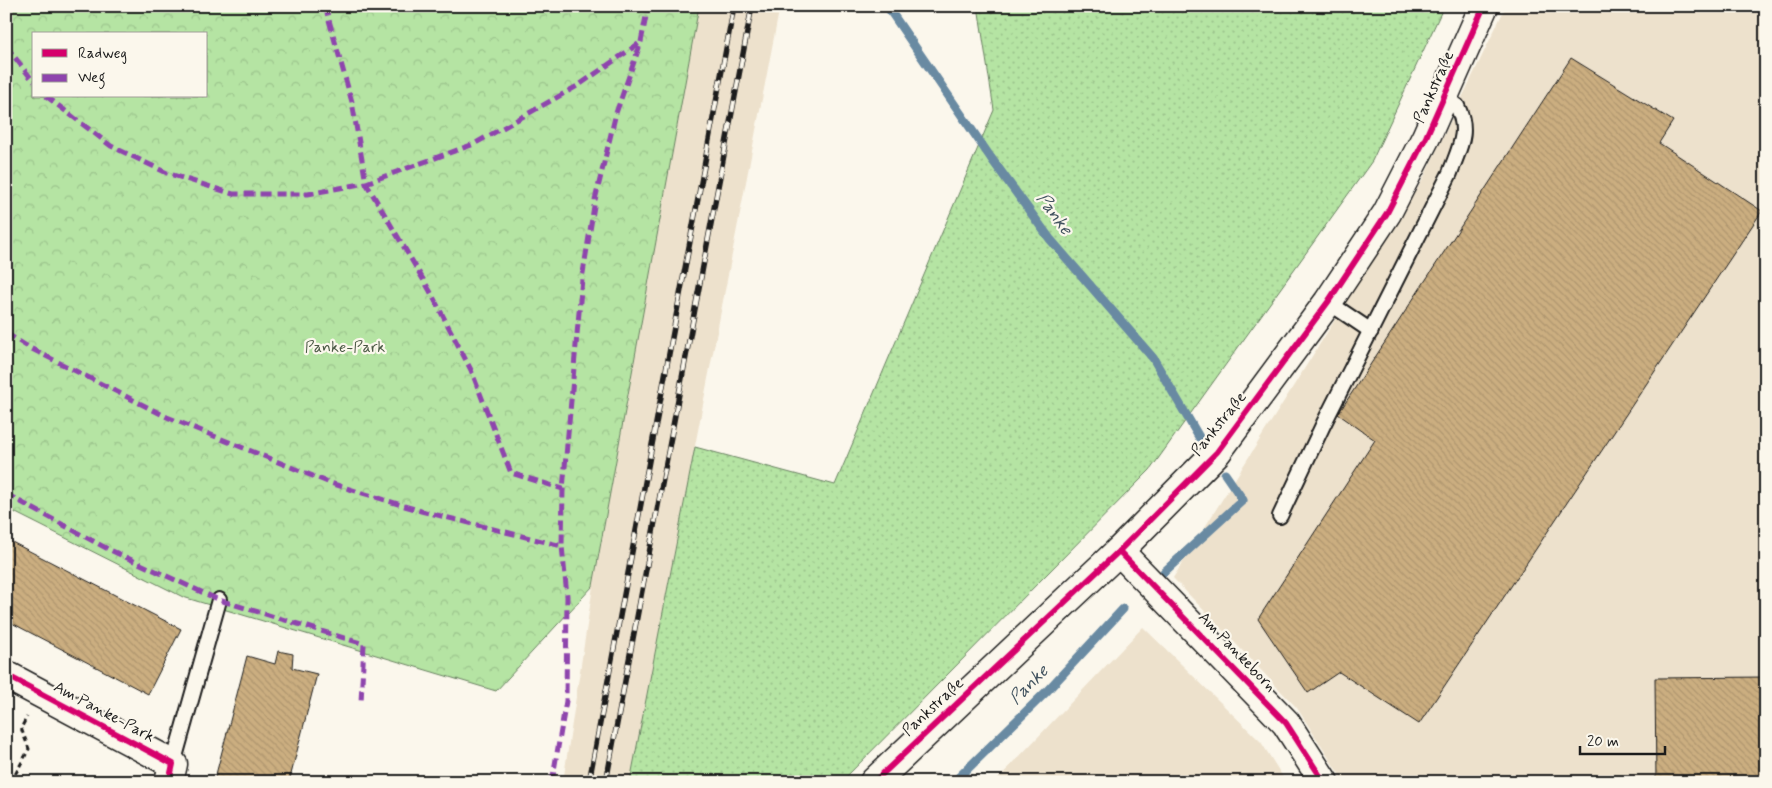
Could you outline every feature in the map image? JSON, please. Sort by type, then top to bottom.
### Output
[{"type":"street","name":"Pankstraße","points":[[874,782],[1118,551],[1217,452],[1328,302],[1388,213],[1426,137],[1483,7]]},
{"type":"street","name":"Am Pankeborn","points":[[1118,551],[1286,723],[1324,782]]},
{"type":"street","name":"Am Panke-Park","points":[[6,675],[171,773]]},
{"type":"lane","points":[[1280,516],[1324,423],[1450,173],[1463,137],[1463,118],[1457,106],[1443,100]]},
{"type":"lane","points":[[1328,302],[1371,331]]},
{"type":"lane","points":[[171,773],[220,600]]},
{"type":"path","points":[[11,782],[29,749],[21,728]]},
{"type":"shaded area","points":[[699,6],[780,6],[630,782],[563,782],[593,586]]},
{"type":"shaded area","points":[[1506,6],[1766,6],[1766,782],[1344,782],[1297,708],[1173,578],[1422,181]]},
{"type":"shaded area","points":[[1143,627],[1261,742],[1286,782],[995,782]]},
{"type":"green space","name":"Panke-Park","points":[[6,6],[699,6],[593,586],[496,691],[183,597],[6,508]]},
{"type":"green space","points":[[978,6],[1444,6],[1372,161],[1150,470],[841,782],[630,782],[695,447],[835,485],[994,110]]},
{"type":"building","points":[[1571,58],[1673,121],[1659,143],[1762,211],[1419,724],[1339,672],[1308,693],[1258,619],[1375,440],[1338,414]]},
{"type":"building","points":[[6,539],[181,629],[148,694],[6,620]]},
{"type":"building","points":[[278,651],[293,654],[292,668],[317,674],[289,782],[214,782],[247,656],[275,664]]},
{"type":"building","points":[[1766,677],[1766,782],[1656,782],[1655,678]]},
{"type":"waterway","name":"Panke","points":[[887,6],[991,158],[1050,239],[1153,358],[1199,437]]},
{"type":"waterway","name":"Panke","points":[[1164,572],[1243,500],[1225,474]]},
{"type":"waterway","name":"Panke","points":[[954,782],[1047,691],[1123,609]]},
{"type":"railway","points":[[589,782],[734,6]]},
{"type":"railway","points":[[606,782],[752,6]]},
{"type":"marked path","points":[[325,6],[352,102],[366,183],[430,291],[471,370],[511,473],[563,489]]},
{"type":"marked path","points":[[552,782],[566,701],[567,596],[562,546],[563,489],[582,279],[595,200],[616,113],[641,42],[648,6]]},
{"type":"marked path","points":[[49,98],[111,146],[167,173],[233,194],[308,194],[366,183],[474,144],[579,85],[641,42]]},
{"type":"marked path","points":[[6,46],[32,79]]},
{"type":"marked path","points":[[6,333],[28,347],[167,417],[330,483],[421,511],[562,546]]},
{"type":"marked path","points":[[6,494],[108,549],[219,600],[364,644],[361,702]]},
{"type":"cycle path","points":[[874,782],[1119,551],[1217,452],[1328,302],[1387,213],[1426,137],[1484,6]]},
{"type":"cycle path","points":[[1119,551],[1286,723],[1324,782]]},
{"type":"cycle path","points":[[6,675],[173,764],[169,782]]}]
